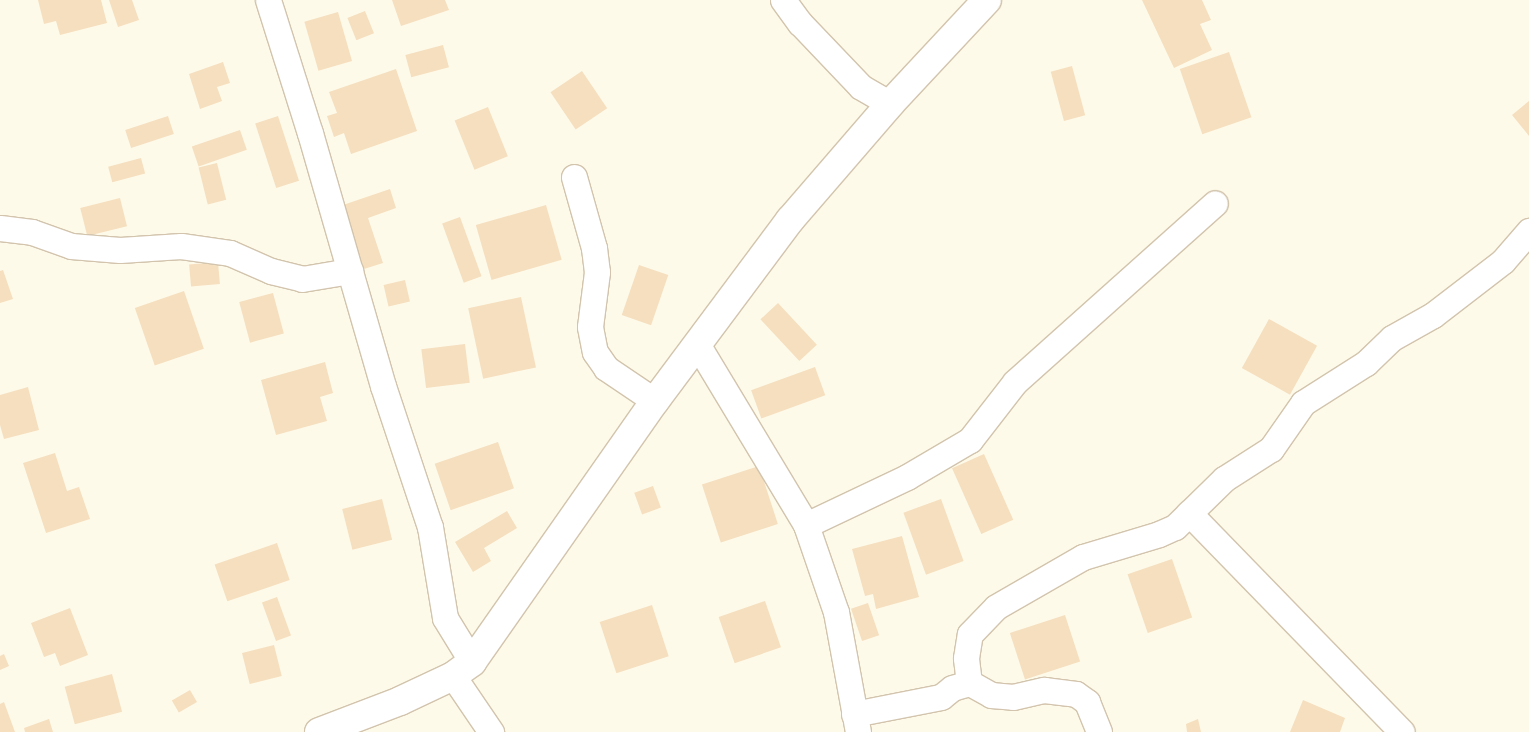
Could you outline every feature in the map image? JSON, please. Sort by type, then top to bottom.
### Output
[{"type":"street","points":[[268,0],[310,133],[383,386],[430,527],[445,618],[462,669],[491,732]]},
{"type":"street","points":[[783,0],[800,23],[861,86],[890,104]]},
{"type":"street","points":[[319,732],[400,701],[462,669],[655,401],[790,220],[890,104],[987,0]]},
{"type":"street","points":[[574,177],[594,248],[596,272],[590,327],[595,352],[606,368],[655,401]]},
{"type":"street","points":[[806,525],[907,477],[970,440],[1015,382],[1215,203]]},
{"type":"street","points":[[0,228],[32,232],[71,246],[120,250],[181,246],[230,254],[271,272],[302,279],[350,272]]},
{"type":"street","points":[[968,682],[966,658],[970,634],[996,606],[1083,556],[1160,534],[1175,527],[1224,479],[1271,449],[1303,404],[1366,363],[1392,338],[1434,315],[1503,261],[1529,230]]},
{"type":"street","points":[[697,344],[806,525],[836,612],[856,723],[941,697],[952,688],[968,682]]},
{"type":"street","points":[[1189,514],[1402,732]]},
{"type":"street","points":[[968,682],[991,695],[1013,697],[1044,690],[1076,694],[1088,702],[1099,732]]},
{"type":"building","points":[[38,0],[101,0],[107,23],[60,35],[56,21],[44,24]]},
{"type":"building","points":[[109,0],[132,0],[139,20],[118,27]]},
{"type":"building","points":[[392,0],[445,0],[449,10],[401,26]]},
{"type":"building","points":[[1142,0],[1202,0],[1211,20],[1200,24],[1212,50],[1174,68]]},
{"type":"building","points":[[365,11],[374,33],[356,40],[347,18]]},
{"type":"building","points":[[338,12],[352,61],[318,71],[304,22]]},
{"type":"building","points":[[443,45],[449,67],[411,77],[405,55]]},
{"type":"building","points":[[1229,52],[1251,117],[1202,134],[1180,69]]},
{"type":"building","points":[[223,62],[230,83],[217,87],[222,101],[200,109],[189,74]]},
{"type":"building","points":[[1072,66],[1085,115],[1064,121],[1051,72]]},
{"type":"building","points":[[396,69],[417,131],[351,154],[344,133],[334,137],[327,116],[337,113],[329,92]]},
{"type":"building","points":[[582,71],[607,108],[576,130],[550,92]]},
{"type":"building","points":[[1529,101],[1529,136],[1512,115]]},
{"type":"building","points":[[488,107],[508,156],[474,170],[455,120]]},
{"type":"building","points":[[168,116],[174,134],[131,148],[125,130]]},
{"type":"building","points":[[278,116],[299,181],[276,188],[255,123]]},
{"type":"building","points":[[240,130],[247,150],[199,166],[192,147]]},
{"type":"building","points":[[141,158],[145,173],[112,182],[108,167]]},
{"type":"building","points":[[217,163],[226,200],[208,204],[199,168]]},
{"type":"building","points":[[390,189],[396,208],[368,218],[383,263],[364,269],[343,205]]},
{"type":"building","points":[[120,198],[127,226],[87,236],[80,208]]},
{"type":"building","points":[[546,205],[562,260],[492,280],[476,225]]},
{"type":"building","points":[[460,217],[482,276],[464,283],[442,223]]},
{"type":"building","points":[[218,262],[220,284],[191,286],[189,265]]},
{"type":"building","points":[[639,265],[668,275],[651,325],[622,315]]},
{"type":"building","points":[[3,270],[13,299],[0,303],[0,271]]},
{"type":"building","points":[[405,280],[410,301],[389,306],[384,285]]},
{"type":"building","points":[[184,291],[204,349],[155,366],[135,308]]},
{"type":"building","points":[[273,293],[284,334],[250,343],[239,302]]},
{"type":"building","points":[[521,297],[536,367],[483,379],[468,308]]},
{"type":"building","points":[[778,303],[817,345],[799,361],[760,319]]},
{"type":"building","points":[[1269,319],[1317,346],[1290,395],[1242,368]]},
{"type":"building","points":[[465,344],[470,383],[426,388],[421,349]]},
{"type":"building","points":[[325,362],[333,393],[320,397],[327,421],[276,435],[261,380]]},
{"type":"building","points":[[815,367],[825,395],[761,418],[751,390]]},
{"type":"building","points":[[28,387],[39,430],[4,439],[0,425],[0,395]]},
{"type":"building","points":[[498,442],[514,488],[451,510],[435,464]]},
{"type":"building","points":[[55,453],[67,491],[79,487],[90,519],[46,533],[23,463]]},
{"type":"building","points":[[984,454],[1013,520],[981,534],[952,468]]},
{"type":"building","points":[[759,466],[778,524],[721,543],[702,485]]},
{"type":"building","points":[[653,486],[661,508],[642,514],[634,493]]},
{"type":"building","points":[[382,499],[392,540],[352,550],[342,509]]},
{"type":"building","points":[[941,499],[964,561],[926,575],[903,513]]},
{"type":"building","points":[[507,511],[517,528],[484,548],[491,561],[473,572],[455,542]]},
{"type":"building","points":[[902,536],[919,597],[876,609],[873,594],[865,596],[852,549]]},
{"type":"building","points":[[277,543],[290,580],[227,601],[215,564]]},
{"type":"building","points":[[1172,559],[1192,618],[1148,633],[1128,574]]},
{"type":"building","points":[[277,597],[291,636],[276,641],[262,602]]},
{"type":"building","points":[[765,601],[781,647],[735,663],[719,617]]},
{"type":"building","points":[[868,603],[879,635],[862,641],[851,609]]},
{"type":"building","points":[[652,605],[669,656],[616,673],[600,622]]},
{"type":"building","points":[[70,608],[88,655],[60,666],[55,653],[44,657],[31,623]]},
{"type":"building","points":[[1065,615],[1080,662],[1025,680],[1010,633]]},
{"type":"building","points":[[274,645],[282,676],[250,684],[242,653]]},
{"type":"building","points":[[4,654],[9,666],[0,670],[0,656]]},
{"type":"building","points":[[112,674],[122,712],[75,724],[65,687]]},
{"type":"building","points":[[190,690],[197,702],[179,713],[172,700]]},
{"type":"building","points":[[1303,700],[1345,718],[1340,732],[1290,732]]},
{"type":"building","points":[[4,702],[15,732],[0,732],[0,704]]},
{"type":"building","points":[[49,719],[53,732],[25,732],[24,728]]},
{"type":"building","points":[[1198,719],[1201,732],[1187,732],[1186,724]]}]
